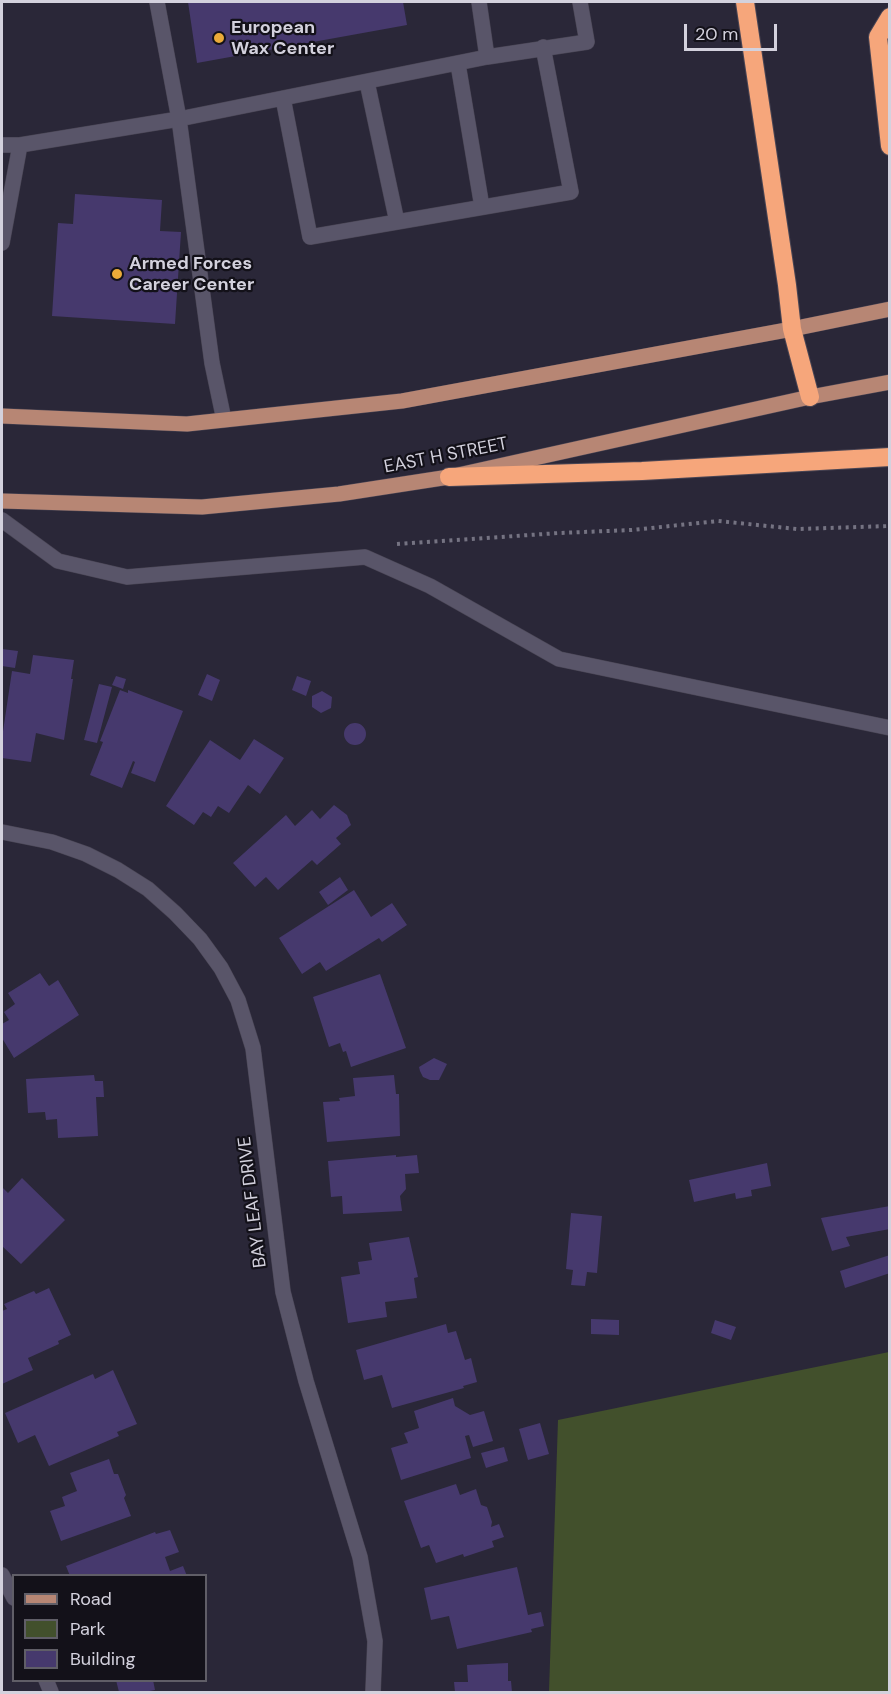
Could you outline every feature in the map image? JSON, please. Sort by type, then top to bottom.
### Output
[{"type":"highway","points":[[745,2],[786,274],[792,329],[810,397]]},
{"type":"highway","points":[[890,17],[878,37],[890,146]]},
{"type":"highway","points":[[449,477],[642,471],[890,457]]},
{"type":"main road","points":[[2,416],[186,424],[402,401],[890,309]]},
{"type":"main road","name":"EAST H STREET","points":[[2,501],[202,507],[339,494],[449,477],[810,397],[890,382]]},
{"type":"street","points":[[157,2],[179,118],[212,363],[224,420]]},
{"type":"street","points":[[479,2],[487,57]]},
{"type":"street","points":[[2,146],[179,118],[487,57],[587,42],[580,2]]},
{"type":"street","points":[[283,98],[310,237],[571,192],[543,47]]},
{"type":"street","points":[[458,64],[483,207]]},
{"type":"street","points":[[367,82],[397,222]]},
{"type":"street","points":[[2,243],[20,144]]},
{"type":"street","points":[[2,520],[58,561],[127,577],[365,557],[430,586],[559,659],[890,728]]},
{"type":"street","name":"BAY LEAF DRIVE","points":[[2,832],[52,842],[86,854],[148,889],[176,913],[200,939],[221,968],[238,1000],[253,1048],[283,1293],[306,1381],[360,1557],[372,1618],[375,1641],[373,1692]]},
{"type":"street","points":[[2,1575],[12,1594]]},
{"type":"path","points":[[392,545],[632,530],[718,521],[797,529],[890,526]]},
{"type":"green space","points":[[889,1352],[889,1692],[549,1692],[558,1420]]},
{"type":"building","points":[[188,2],[403,2],[407,25],[197,63]]},
{"type":"building","name":"Armed Forces Career Center","points":[[75,194],[162,200],[160,231],[181,232],[175,324],[52,316],[58,223],[73,224]]},
{"type":"building","points":[[2,649],[18,651],[15,668],[2,666]]},
{"type":"building","points":[[33,655],[74,660],[64,740],[36,733],[31,762],[2,758],[2,738],[12,671],[30,674]]},
{"type":"building","points":[[207,674],[220,680],[212,701],[198,695]]},
{"type":"building","points":[[116,676],[126,679],[123,689],[112,685]]},
{"type":"building","points":[[297,676],[311,681],[306,696],[292,690]]},
{"type":"building","points":[[99,684],[112,687],[97,743],[84,740]]},
{"type":"building","points":[[120,690],[128,693],[128,690],[183,711],[155,782],[131,773],[135,762],[133,761],[122,788],[90,775],[103,742],[100,741]]},
{"type":"building","points":[[322,691],[332,697],[331,708],[321,713],[312,707],[312,696]]},
{"type":"building","points":[[355,723],[363,726],[366,734],[363,742],[355,745],[347,742],[344,734],[347,726]]},
{"type":"building","points":[[254,739],[284,758],[260,794],[248,785],[229,813],[218,806],[211,817],[203,812],[194,825],[166,806],[210,740],[240,760]]},
{"type":"building","points":[[334,805],[347,815],[351,825],[336,838],[341,844],[317,865],[312,860],[278,890],[266,877],[255,887],[233,863],[286,815],[295,826],[312,810],[320,819]]},
{"type":"building","points":[[340,877],[348,890],[328,905],[319,892]]},
{"type":"building","points":[[354,890],[371,917],[392,903],[407,925],[382,942],[379,938],[326,971],[320,962],[302,974],[279,938]]},
{"type":"building","points":[[40,973],[49,986],[58,980],[79,1015],[14,1058],[2,1038],[2,1024],[9,1020],[4,1012],[15,1004],[8,993]]},
{"type":"building","points":[[380,974],[406,1048],[351,1067],[346,1051],[343,1052],[340,1043],[329,1047],[313,997]]},
{"type":"building","points":[[434,1058],[447,1064],[439,1080],[423,1077],[419,1067]]},
{"type":"building","points":[[94,1075],[95,1081],[103,1081],[104,1097],[96,1097],[98,1136],[58,1138],[57,1119],[46,1120],[45,1112],[28,1113],[26,1079]]},
{"type":"building","points":[[394,1075],[396,1094],[399,1094],[400,1136],[327,1142],[323,1102],[340,1101],[339,1098],[355,1096],[353,1078]]},
{"type":"building","points":[[396,1155],[396,1157],[417,1155],[419,1173],[405,1174],[406,1189],[400,1196],[402,1211],[343,1214],[342,1196],[331,1197],[328,1161]]},
{"type":"building","points":[[767,1163],[771,1186],[751,1190],[752,1196],[736,1199],[735,1193],[694,1202],[689,1180]]},
{"type":"building","points":[[22,1178],[65,1220],[21,1264],[2,1246],[2,1187],[8,1193]]},
{"type":"building","points":[[890,1206],[890,1229],[846,1237],[850,1246],[832,1251],[821,1218]]},
{"type":"building","points":[[571,1213],[602,1216],[597,1273],[587,1272],[585,1286],[571,1285],[573,1270],[566,1269]]},
{"type":"building","points":[[409,1237],[418,1277],[414,1278],[417,1298],[385,1302],[387,1317],[348,1323],[341,1277],[360,1274],[358,1262],[372,1260],[369,1243]]},
{"type":"building","points":[[890,1255],[890,1273],[845,1288],[840,1271]]},
{"type":"building","points":[[49,1288],[71,1335],[58,1341],[59,1344],[28,1358],[33,1370],[2,1384],[2,1311],[7,1309],[4,1304],[34,1291],[36,1294]]},
{"type":"building","points":[[591,1319],[619,1320],[619,1335],[591,1334]]},
{"type":"building","points":[[715,1320],[736,1327],[731,1340],[711,1333]]},
{"type":"building","points":[[446,1324],[448,1333],[456,1331],[465,1360],[471,1358],[477,1382],[463,1386],[464,1388],[392,1408],[382,1375],[364,1380],[356,1350]]},
{"type":"building","points":[[113,1370],[137,1424],[117,1432],[119,1436],[49,1466],[35,1435],[18,1443],[5,1413],[93,1374],[95,1379]]},
{"type":"building","points":[[453,1398],[455,1406],[470,1415],[484,1411],[493,1441],[473,1447],[469,1435],[465,1436],[471,1458],[401,1480],[391,1448],[408,1443],[404,1433],[419,1428],[414,1411]]},
{"type":"building","points":[[540,1423],[549,1454],[528,1460],[519,1429]]},
{"type":"building","points":[[504,1447],[508,1461],[486,1468],[481,1453]]},
{"type":"building","points":[[109,1459],[114,1474],[118,1474],[131,1516],[61,1541],[50,1511],[65,1506],[62,1497],[77,1491],[70,1473]]},
{"type":"building","points":[[456,1484],[460,1495],[476,1489],[481,1505],[487,1507],[492,1522],[491,1527],[499,1524],[504,1537],[492,1541],[494,1547],[436,1563],[429,1545],[421,1548],[404,1501]]},
{"type":"building","points":[[170,1530],[179,1552],[165,1557],[170,1571],[183,1566],[186,1574],[69,1574],[66,1566],[155,1532],[156,1534]]},
{"type":"building","points":[[517,1567],[528,1615],[541,1612],[544,1626],[531,1629],[532,1632],[457,1649],[449,1616],[431,1620],[424,1588]]},
{"type":"building","points":[[508,1663],[508,1681],[511,1681],[512,1692],[455,1692],[454,1682],[468,1682],[467,1665]]},
{"type":"building","points":[[116,1682],[153,1682],[155,1690],[144,1692],[119,1692]]},
{"type":"place","name":"European Wax Center","points":[[219,38]]},
{"type":"place","name":"Armed Forces Career Center","points":[[117,274]]}]
